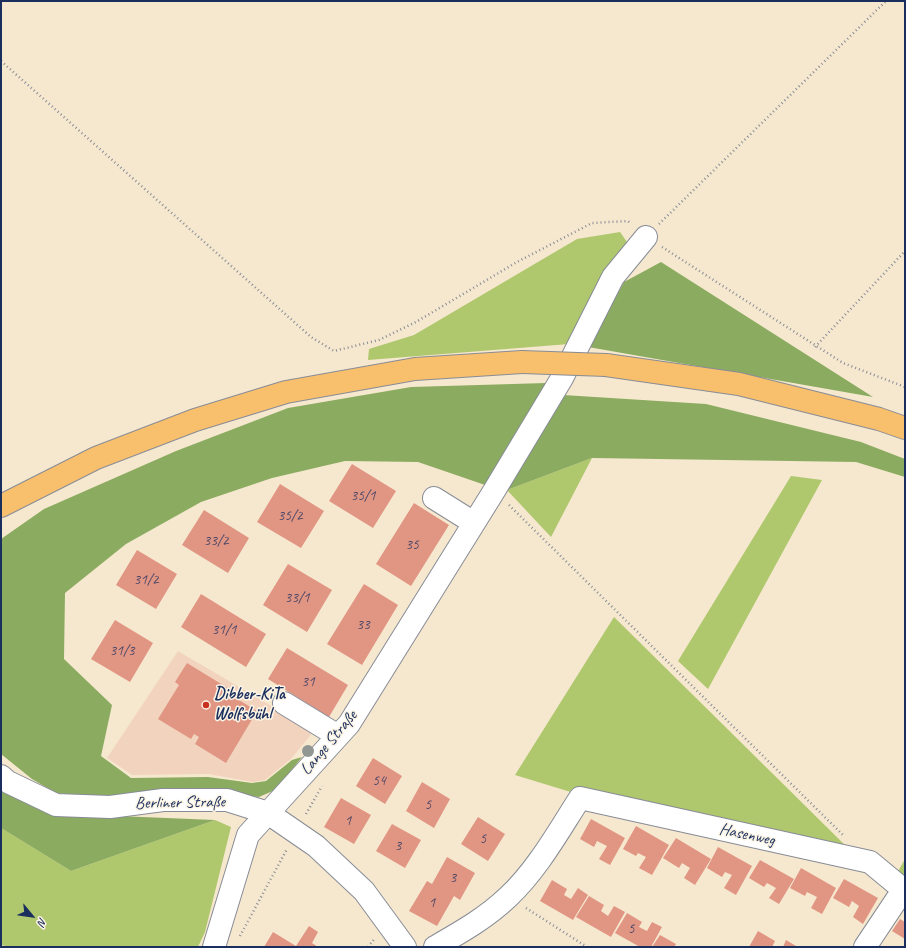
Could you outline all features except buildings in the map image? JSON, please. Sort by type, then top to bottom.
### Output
[{"type":"main road","points":[[1,506],[96,458],[195,420],[286,392],[415,369],[522,362],[606,366],[739,384],[879,419],[905,428]]},
{"type":"street","name":"Lange Straße","points":[[214,947],[248,835],[349,724],[494,491],[562,378],[612,277],[646,237]]},
{"type":"street","points":[[434,498],[474,523]]},
{"type":"street","points":[[284,703],[338,736]]},
{"type":"street","name":"Berliner Straße","points":[[1,776],[8,782],[56,804],[110,807],[163,800],[227,800],[268,812],[316,846],[364,891],[405,947]]},
{"type":"street","name":"Hasenweg","points":[[508,897],[532,870],[580,798],[870,862],[904,891]]},
{"type":"street","points":[[865,947],[904,891]]},
{"type":"street","points":[[435,947],[475,924],[508,897]]},
{"type":"path","points":[[646,237],[886,1]]},
{"type":"path","points":[[1,61],[311,337],[334,351],[380,340],[416,322],[517,262],[592,223],[628,221],[646,237],[815,347],[843,363],[905,387]]},
{"type":"path","points":[[815,347],[905,251]]},
{"type":"path","points":[[494,491],[848,840]]},
{"type":"path","points":[[508,897],[587,947]]},
{"type":"shaded area","name":"Dibber-KiTa Wolfsbühl","points":[[178,651],[314,731],[291,759],[265,780],[253,782],[208,774],[132,775],[107,758]]},
{"type":"green space","points":[[620,232],[627,242],[569,344],[368,360],[369,349],[414,335],[577,239]]},
{"type":"green space","points":[[661,262],[873,397],[588,347],[624,282]]},
{"type":"green space","points":[[546,383],[488,486],[418,462],[345,461],[272,478],[201,502],[126,544],[65,593],[64,659],[112,705],[101,756],[131,778],[208,777],[252,783],[266,781],[292,760],[302,757],[275,790],[259,797],[182,788],[107,798],[56,793],[32,779],[1,754],[1,539],[44,509],[176,451],[288,408],[411,387]]},
{"type":"green space","points":[[563,395],[706,404],[861,442],[905,459],[905,477],[856,462],[592,458],[507,490]]},
{"type":"green space","points":[[592,458],[551,537],[507,490]]},
{"type":"green space","points":[[791,476],[822,480],[708,689],[678,661]]},
{"type":"green space","points":[[614,617],[852,852],[574,793],[515,775]]},
{"type":"green space","points":[[1,790],[118,816],[215,820],[71,871],[1,828]]},
{"type":"green space","points":[[215,820],[231,827],[205,932],[198,947],[10,947],[1,945],[1,828],[71,871]]},
{"type":"green space","points":[[905,859],[905,882],[897,873]]},
{"type":"place","name":"Dibber-KiTa Wolfsbühl","points":[[206,705]]}]
